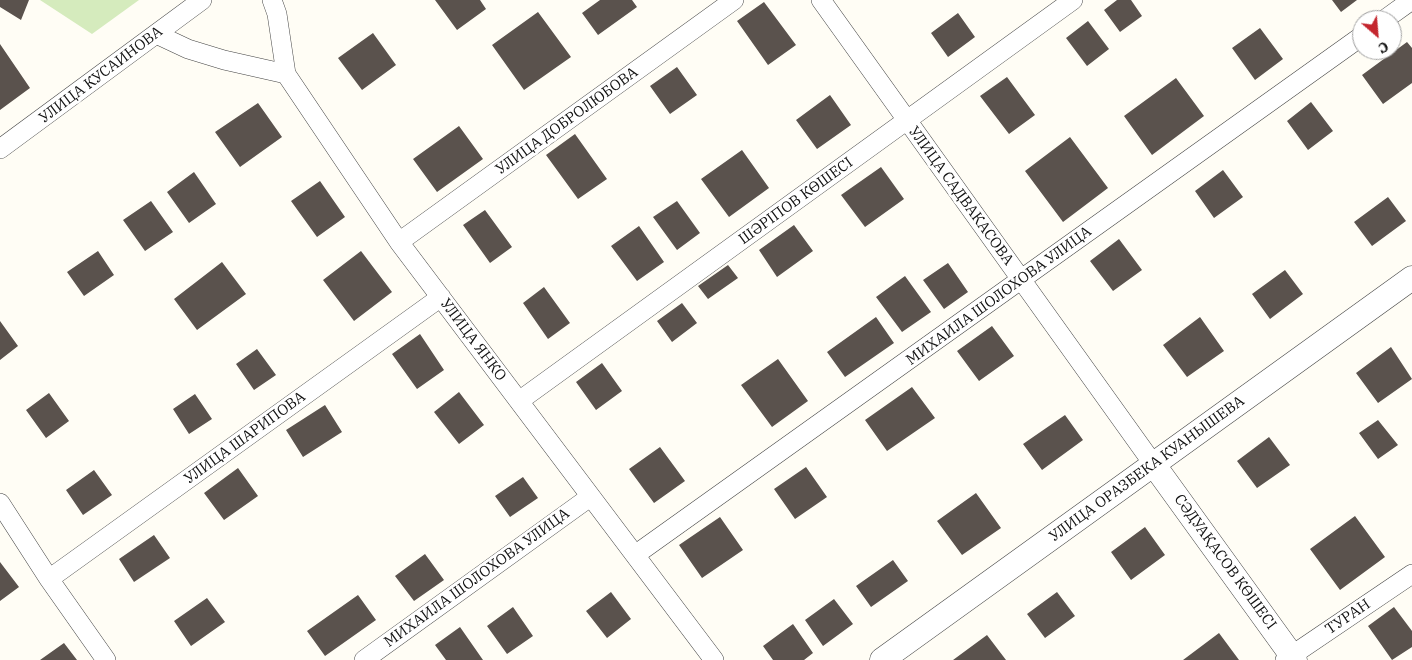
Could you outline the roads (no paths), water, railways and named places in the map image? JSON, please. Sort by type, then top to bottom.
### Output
[{"type":"street","name":"УЛИЦА КУСАИНОВА","points":[[0,150],[202,0]]},
{"type":"street","name":"УЛИЦА ЯНКО","points":[[272,0],[277,14],[286,74],[399,242],[714,660]]},
{"type":"street","name":"УЛИЦА ДОБРОЛЮБОВА","points":[[399,242],[734,0]]},
{"type":"street","name":"УЛИЦА САДВАКАСОВА","points":[[821,0],[1154,465]]},
{"type":"street","name":"ШӘРІПОВ КӨШЕСІ","points":[[519,401],[1073,0]]},
{"type":"street","points":[[1399,10],[1410,3]]},
{"type":"street","points":[[156,34],[188,48],[224,60],[286,74]]},
{"type":"street","name":"МИХАИЛА ШОЛОХОВА УЛИЦА","points":[[635,556],[1352,43]]},
{"type":"street","name":"УЛИЦА ОРАЗБЕКА КУАНЫШЕВА","points":[[882,660],[1412,278]]},
{"type":"street","name":"УЛИЦА ШАРИПОВА","points":[[49,579],[441,297]]},
{"type":"street","name":"СӘДУАҚАСОВ КӨШЕСІ","points":[[1154,465],[1291,658]]},
{"type":"street","name":"МИХАИЛА ШОЛОХОВА УЛИЦА","points":[[364,660],[590,497]]},
{"type":"street","points":[[0,503],[49,579],[106,660]]},
{"type":"street","name":"ТУРАН","points":[[1291,658],[1412,574]]}]
